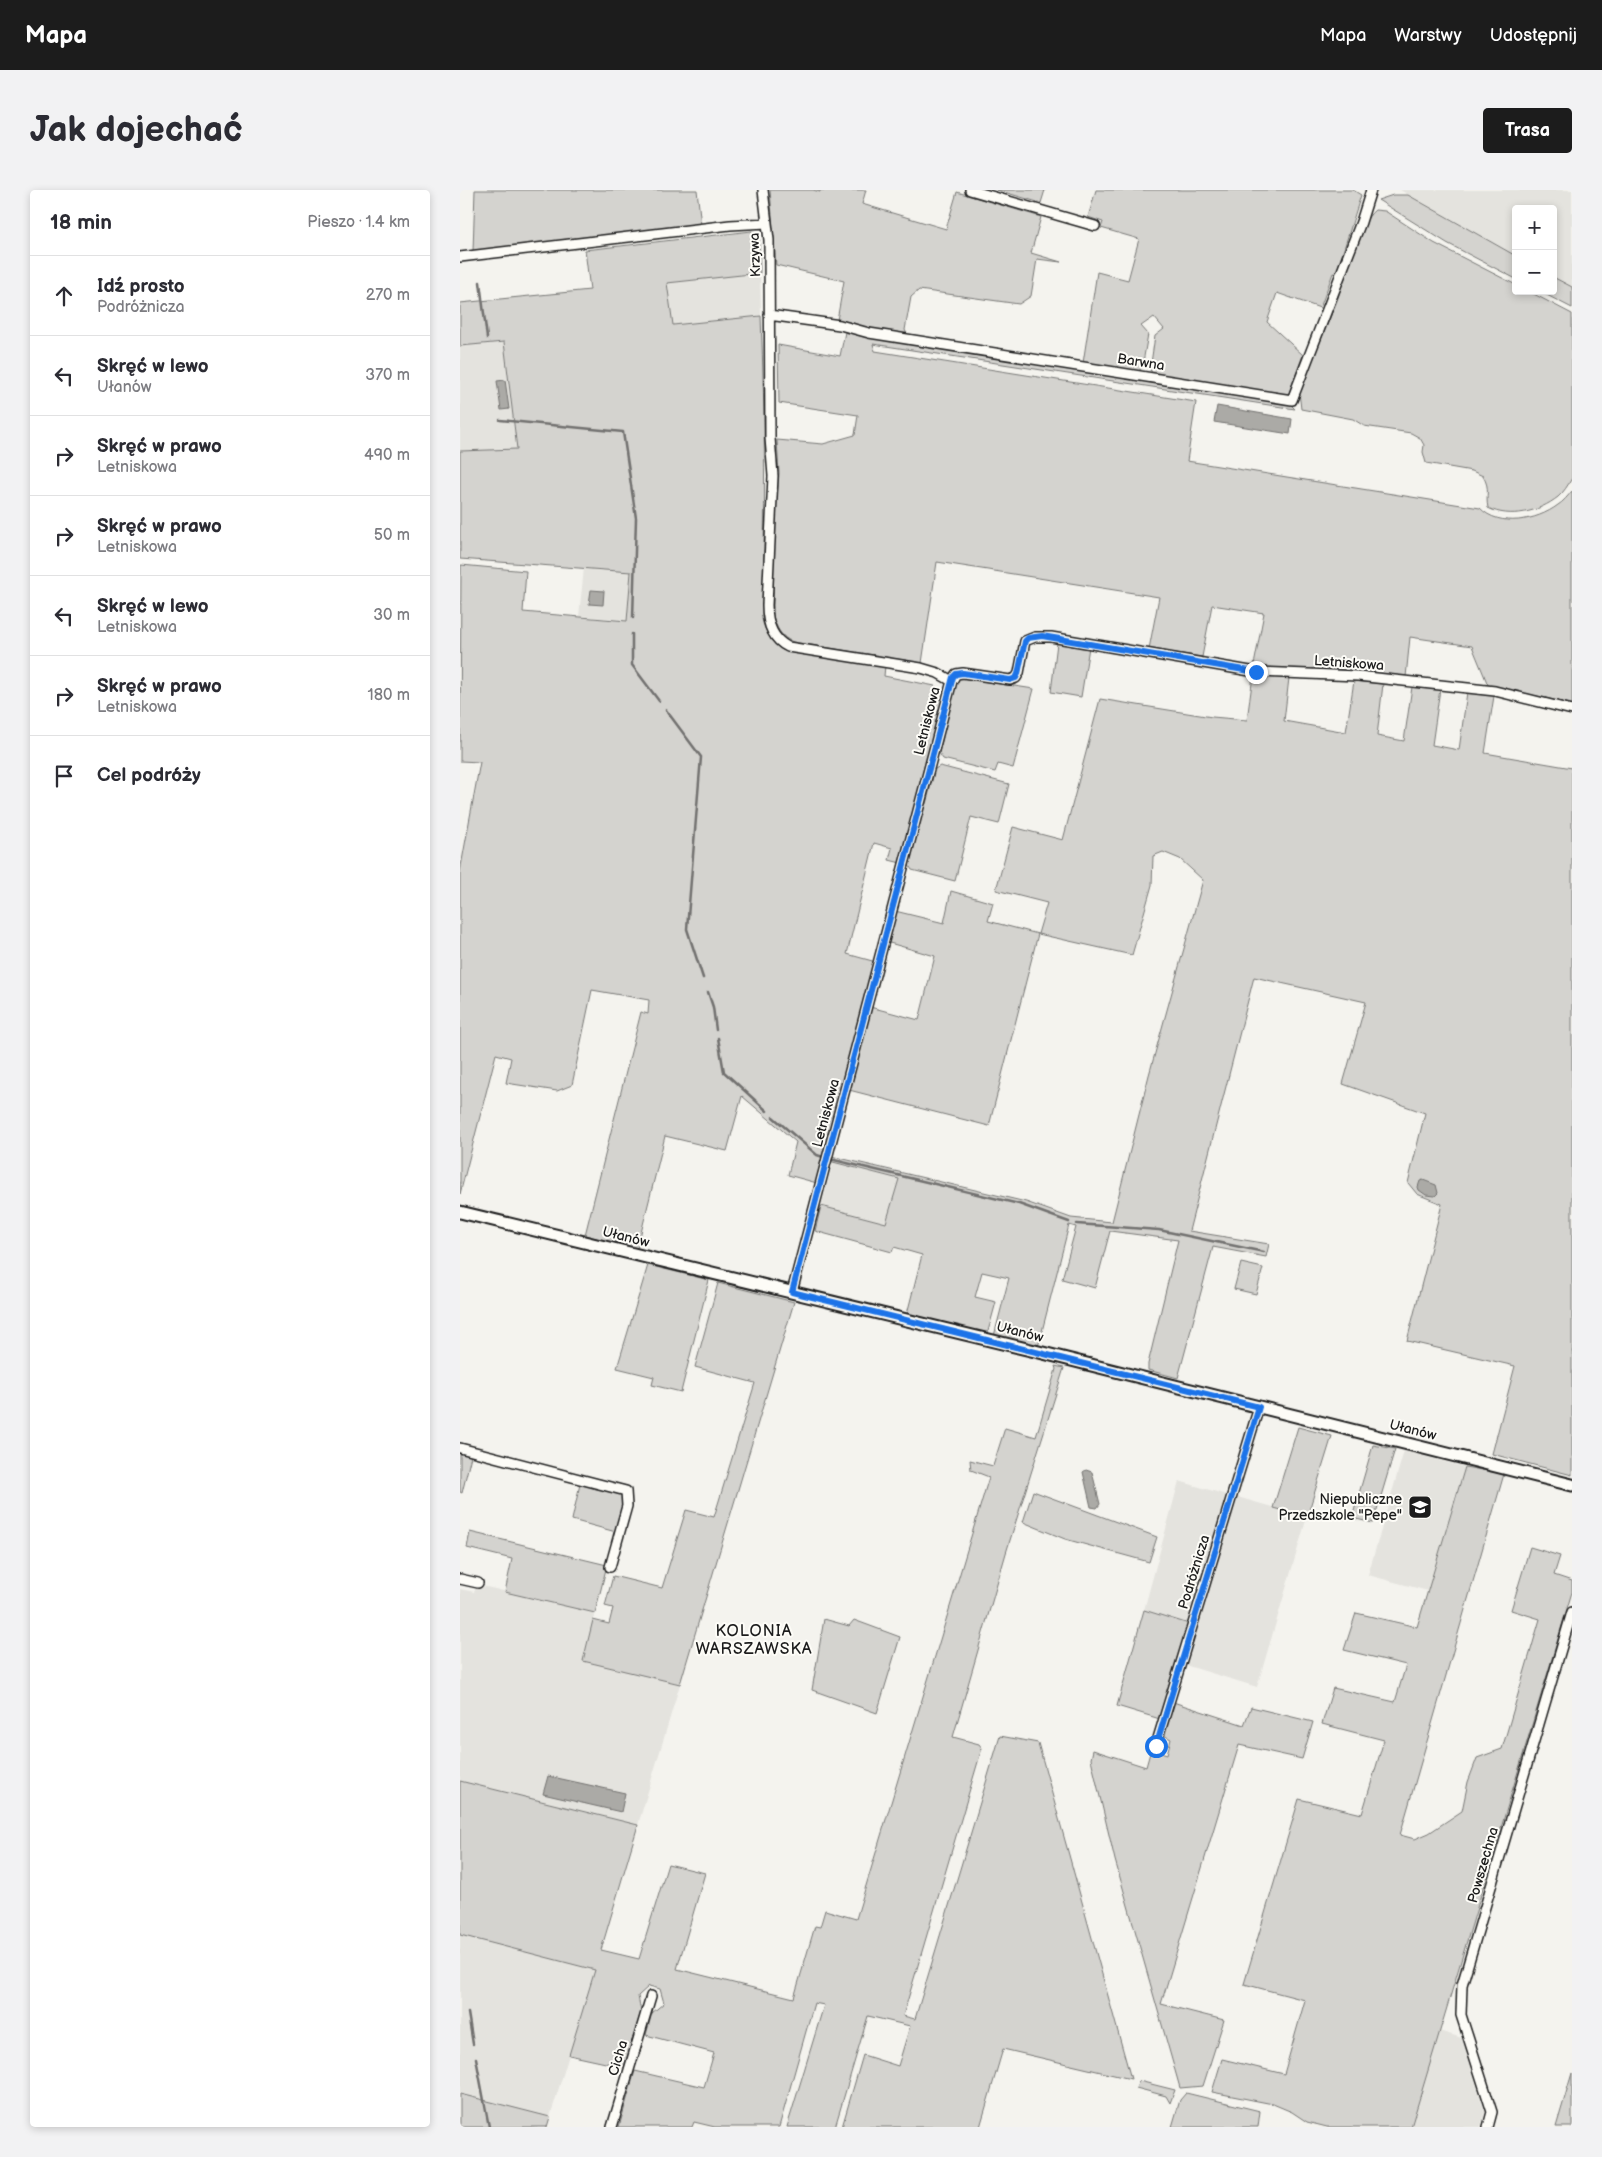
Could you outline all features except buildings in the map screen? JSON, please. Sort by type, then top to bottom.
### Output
[{"type":"street","points":[[763,190],[767,223]]},
{"type":"street","points":[[970,190],[1094,226]]},
{"type":"street","name":"Barwna","points":[[769,315],[815,321],[869,333],[1292,400],[1361,222],[1370,192]]},
{"type":"street","name":"Krzywa","points":[[460,257],[730,225],[767,223],[770,447],[773,476],[767,616],[773,632],[788,647],[921,668],[938,673],[952,682]]},
{"type":"street","name":"Letniskowa","points":[[792,1292],[952,682],[956,674],[963,673],[1010,680],[1016,678],[1025,641],[1028,638],[1042,636],[1256,672],[1358,676],[1495,691],[1572,710]]},
{"type":"street","name":"Ułanów","points":[[460,1213],[792,1292],[1572,1485]]},
{"type":"street","name":"Podróżnicza","points":[[1156,1746],[1259,1407]]},
{"type":"street","points":[[460,1448],[626,1491],[627,1506],[610,1567]]},
{"type":"street","points":[[460,1579],[478,1583]]},
{"type":"street","name":"Powszechna","points":[[1488,2127],[1492,2112],[1461,2015],[1462,1985],[1572,1612]]},
{"type":"street","name":"Cicha","points":[[612,2127],[651,1996]]},
{"type":"shaded area","points":[[475,190],[697,190],[701,225],[473,251]]},
{"type":"shaded area","points":[[770,190],[813,190],[820,192],[820,190],[866,190],[862,204],[946,229],[957,192],[1041,217],[1031,253],[1061,262],[1037,259],[1031,296],[1019,304],[919,290],[911,297],[905,330],[908,336],[863,329],[854,323],[837,320],[844,281],[776,265]]},
{"type":"shaded area","points":[[997,190],[1045,190],[1041,203]]},
{"type":"shaded area","points":[[1096,190],[1353,190],[1361,195],[1336,274],[1333,273],[1320,308],[1277,293],[1267,322],[1303,355],[1288,396],[1154,375],[1150,370],[1155,336],[1164,329],[1154,317],[1141,326],[1148,334],[1142,368],[1137,372],[1083,363],[1097,272],[1128,280],[1139,239],[1101,228],[1103,222],[1088,217]]},
{"type":"shaded area","points":[[1400,190],[1572,190],[1572,287],[1557,279],[1557,205],[1512,205],[1512,254]]},
{"type":"shaded area","points":[[1393,195],[1408,195],[1512,254],[1512,277],[1447,243],[1378,200]]},
{"type":"shaded area","points":[[1375,210],[1385,211],[1434,243],[1512,283],[1512,295],[1536,295],[1572,314],[1572,478],[1558,497],[1542,507],[1524,512],[1506,513],[1488,508],[1487,489],[1483,476],[1472,471],[1426,463],[1423,452],[1424,445],[1420,438],[1411,433],[1364,426],[1353,419],[1301,409],[1299,392],[1336,303],[1363,226]]},
{"type":"shaded area","points":[[752,231],[759,237],[760,273],[667,283],[673,325],[761,316],[764,468],[762,619],[767,633],[782,650],[885,666],[884,676],[935,686],[939,691],[937,699],[944,700],[901,863],[889,860],[892,848],[874,843],[847,954],[876,962],[817,1183],[788,1175],[796,1142],[742,1096],[727,1151],[665,1136],[637,1249],[585,1235],[641,1012],[648,1014],[649,1000],[592,990],[572,1085],[557,1091],[506,1083],[511,1058],[496,1054],[460,1194],[460,872],[480,762],[460,761],[461,565],[526,571],[523,612],[627,621],[631,572],[460,559],[460,451],[517,449],[504,342],[460,346],[460,303],[590,290],[585,250]]},
{"type":"shaded area","points":[[760,273],[761,316],[672,325],[667,283]]},
{"type":"shaded area","points":[[1557,279],[1572,287],[1572,308],[1547,295],[1557,295]]},
{"type":"shaded area","points":[[845,332],[1288,402],[1295,409],[873,344],[875,351],[1196,402],[1187,461],[1480,508],[1497,518],[1507,520],[1529,518],[1549,511],[1560,504],[1572,491],[1572,704],[1488,685],[1472,646],[1410,637],[1406,677],[1336,669],[1261,668],[1254,665],[1264,613],[1212,605],[1202,657],[1149,649],[1159,597],[937,562],[922,663],[793,642],[785,638],[776,625],[773,616],[774,536],[779,473],[777,440],[823,444],[855,435],[858,415],[779,403],[778,345],[840,356]]},
{"type":"shaded area","points":[[504,342],[517,449],[460,451],[460,346]]},
{"type":"shaded area","points":[[505,380],[509,409],[501,410],[497,381]]},
{"type":"shaded area","points":[[1217,406],[1292,419],[1290,434],[1214,422]]},
{"type":"shaded area","points":[[584,568],[631,572],[628,621],[579,616]]},
{"type":"shaded area","points":[[591,590],[604,591],[603,605],[589,604]]},
{"type":"shaded area","points":[[1057,643],[1089,647],[1081,697],[1051,692]]},
{"type":"shaded area","points":[[1253,676],[1289,678],[1284,721],[1346,732],[1354,681],[1383,684],[1377,736],[1404,741],[1412,687],[1440,689],[1432,745],[1459,750],[1467,692],[1494,696],[1485,753],[1572,768],[1572,1475],[1492,1454],[1515,1366],[1407,1341],[1442,1204],[1417,1194],[1408,1183],[1425,1113],[1343,1084],[1366,1002],[1254,977],[1189,1231],[1269,1244],[1266,1257],[1213,1247],[1178,1378],[1148,1370],[1148,1364],[1178,1240],[1110,1231],[1095,1288],[1062,1279],[1076,1227],[1069,1225],[1038,1347],[994,1336],[1009,1278],[982,1272],[975,1297],[996,1302],[987,1335],[907,1314],[922,1255],[894,1247],[892,1252],[815,1231],[821,1206],[886,1223],[899,1179],[829,1161],[831,1156],[1026,1202],[1071,1218],[1112,1222],[1149,1075],[1203,880],[1180,859],[1163,852],[1153,856],[1152,885],[1132,955],[1038,934],[1047,903],[996,890],[1013,827],[1063,840],[1100,699],[1212,717],[1247,720]]},
{"type":"shaded area","points":[[955,677],[1034,689],[1013,768],[998,764],[995,772],[943,759],[939,753],[943,737],[940,736]]},
{"type":"shaded area","points":[[940,766],[1009,784],[999,824],[971,817],[955,881],[912,870],[908,864],[922,804],[926,804],[935,769]]},
{"type":"shaded area","points":[[951,891],[993,903],[988,921],[1038,934],[989,1126],[849,1090],[870,1007],[919,1020],[935,956],[886,942],[895,911],[944,923]]},
{"type":"shaded area","points":[[833,1162],[899,1179],[886,1223],[821,1206]]},
{"type":"shaded area","points":[[1423,1180],[1436,1185],[1438,1193],[1435,1196],[1426,1195],[1419,1190],[1420,1181]]},
{"type":"shaded area","points":[[1241,1263],[1263,1268],[1256,1294],[1234,1289]]},
{"type":"shaded area","points":[[648,1265],[709,1280],[681,1392],[652,1385],[654,1377],[617,1368]]},
{"type":"shaded area","points":[[718,1283],[794,1302],[680,1684],[583,1661],[593,1620],[609,1624],[613,1608],[605,1606],[613,1576],[662,1588],[686,1510],[714,1517],[755,1383],[695,1367]]},
{"type":"shaded area","points":[[1055,1366],[1064,1368],[1006,1553],[953,1737],[979,1744],[982,1748],[903,2016],[915,2019],[1000,1736],[1038,1743],[1131,2079],[1003,2049],[980,2127],[842,2127],[863,2055],[898,2066],[910,2026],[868,2016],[835,2127],[787,2127],[824,2005],[814,2003],[779,2127],[715,2127],[694,2122],[692,2127],[619,2127],[635,2071],[704,2087],[714,2053],[646,2035],[652,2013],[664,2003],[660,1989],[649,1986],[638,1996],[641,2012],[624,2067],[569,2055],[595,1970],[460,1935],[460,1781],[638,1825],[601,1950],[639,1959],[668,1864],[705,1873],[677,1969],[794,1998],[815,1926],[820,1927],[825,1910],[856,1919],[989,1477],[971,1470],[970,1460],[993,1466],[1005,1428],[1036,1437],[1056,1369]]},
{"type":"shaded area","points":[[1298,1427],[1332,1436],[1307,1517],[1273,1508]]},
{"type":"shaded area","points":[[1373,1445],[1395,1449],[1373,1523],[1352,1518]]},
{"type":"shaded area","name":"Niepubliczne Przedszkole \"Pepe\"","points":[[1404,1451],[1465,1467],[1428,1591],[1368,1575]]},
{"type":"shaded area","points":[[460,1453],[471,1456],[462,1493],[460,1492]]},
{"type":"shaded area","points":[[1465,1467],[1504,1474],[1400,1835],[1415,1839],[1429,1833],[1462,1811],[1468,1782],[1477,1758],[1502,1749],[1540,1619],[1511,1610],[1530,1547],[1560,1556],[1554,1575],[1572,1581],[1572,1592],[1411,2127],[1327,2127],[1307,2122],[1292,2112],[1273,2104],[1212,2092],[1222,2059],[1284,2074],[1305,2000],[1244,1984],[1299,1799],[1362,1814],[1384,1740],[1322,1724],[1333,1688],[1395,1702],[1406,1665],[1344,1650],[1356,1613],[1417,1627]]},
{"type":"shaded area","points":[[1086,1470],[1092,1472],[1100,1504],[1097,1508],[1091,1507],[1083,1472]]},
{"type":"shaded area","points":[[1179,1481],[1227,1495],[1189,1624],[1144,1610]]},
{"type":"shaded area","points":[[580,1484],[621,1494],[624,1499],[616,1532],[572,1520]]},
{"type":"shaded area","points":[[1033,1491],[1157,1537],[1149,1562],[1065,1539],[1023,1522]]},
{"type":"shaded area","points":[[1234,1496],[1307,1517],[1257,1687],[1185,1665]]},
{"type":"shaded area","points":[[470,1532],[607,1565],[595,1613],[505,1592],[512,1559],[467,1548]]},
{"type":"shaded area","points":[[478,1585],[595,1613],[583,1661],[680,1684],[638,1825],[460,1781],[460,1589],[474,1592]]},
{"type":"shaded area","points":[[1144,1610],[1189,1624],[1160,1719],[1117,1706]]},
{"type":"shaded area","points":[[824,1619],[849,1626],[854,1620],[900,1637],[877,1713],[812,1690]]},
{"type":"shaded area","points":[[1173,1702],[1244,1725],[1251,1707],[1313,1722],[1302,1759],[1239,1745],[1161,2004],[1224,2020],[1203,2086],[1180,2088],[1115,1860],[1091,1759],[1093,1750],[1146,1767],[1151,1749],[1167,1754],[1171,1739],[1163,1735]]},
{"type":"shaded area","points":[[548,1776],[625,1793],[621,1812],[543,1794]]},
{"type":"shaded area","points":[[460,1935],[595,1970],[550,2117],[460,2094]]},
{"type":"shaded area","points":[[1439,2031],[1462,2038],[1485,2112],[1481,2127],[1411,2127]]},
{"type":"shaded area","points":[[1572,2073],[1572,2127],[1556,2127]]},
{"type":"shaded area","points":[[1139,2081],[1175,2090],[1170,2103],[1166,2096],[1136,2088]]},
{"type":"shaded area","points":[[1186,2093],[1260,2111],[1258,2127],[1172,2127],[1180,2100]]},
{"type":"shaded area","points":[[460,2094],[550,2117],[547,2127],[460,2127]]},
{"type":"waterway","points":[[480,282],[487,338]]},
{"type":"waterway","points":[[500,420],[623,432],[636,518],[633,618]]},
{"type":"waterway","points":[[632,634],[632,665],[659,701]]},
{"type":"waterway","points":[[666,710],[701,757],[687,929],[703,978]]},
{"type":"waterway","points":[[708,992],[713,1007],[716,1030]]},
{"type":"waterway","points":[[718,1038],[724,1072],[767,1111]]},
{"type":"waterway","points":[[773,1117],[817,1155],[823,1157]]},
{"type":"waterway","points":[[830,1159],[1019,1204],[1069,1222]]},
{"type":"waterway","points":[[1077,1224],[1159,1230],[1264,1252]]},
{"type":"waterway","points":[[468,2013],[473,2044]]},
{"type":"waterway","points":[[476,2058],[489,2127]]},
{"type":"place","name":"Niepubliczne Przedszkole \"Pepe\"","points":[[1420,1507]]},
{"type":"district","name":"KOLONIA WARSZAWSKA","points":[[754,1640]]},
{"type":"route","points":[[1156,1746],[1259,1407],[792,1292],[953,677],[956,674],[963,673],[1010,680],[1016,678],[1025,641],[1028,638],[1042,636],[1256,672]]}]
